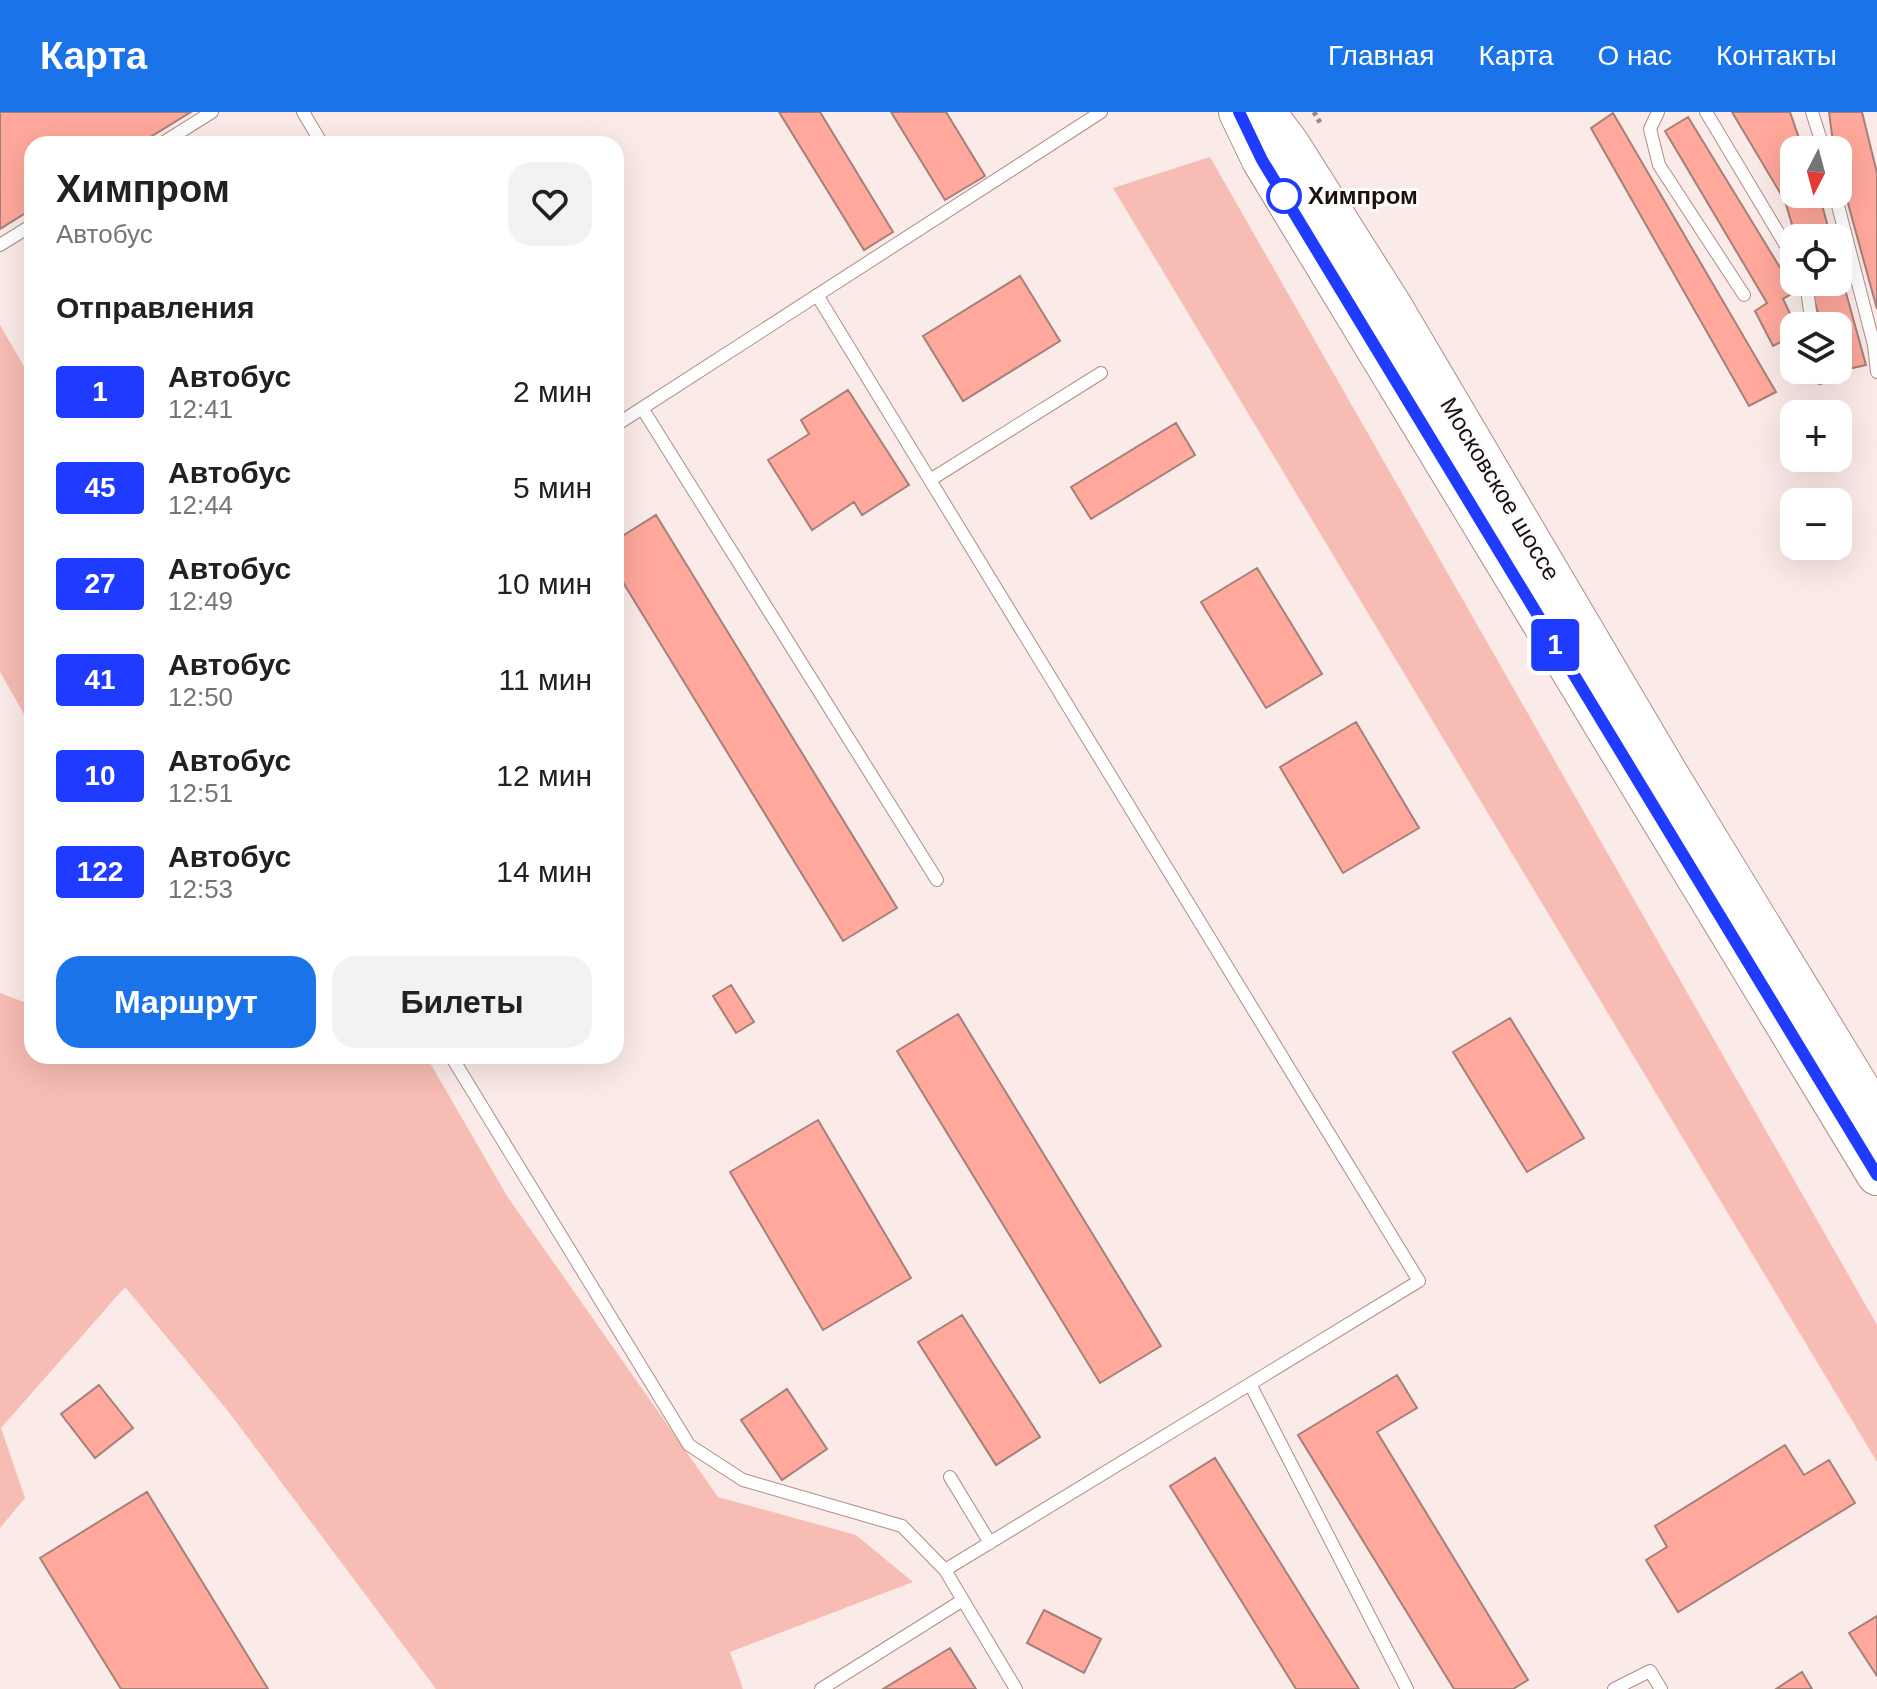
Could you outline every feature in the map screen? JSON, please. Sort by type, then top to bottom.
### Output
[{"type":"main road","name":"Московское шоссе","points":[[1239,112],[1262,160],[1877,1175]]},
{"type":"main road","name":"Московское шоссе","points":[[1265,112],[1289,144],[1391,305],[1669,776],[1877,1117]]},
{"type":"lane","points":[[174,136],[212,112]]},
{"type":"lane","points":[[303,112],[317,136]]},
{"type":"lane","points":[[624,420],[1101,112]]},
{"type":"lane","points":[[1658,112],[1650,129],[1659,165],[1744,295]]},
{"type":"lane","points":[[1706,112],[1780,236]]},
{"type":"lane","points":[[1812,112],[1820,136]]},
{"type":"lane","points":[[1839,208],[1874,345],[1877,372]]},
{"type":"lane","points":[[0,245],[24,230]]},
{"type":"lane","points":[[817,295],[1419,1281],[945,1570]]},
{"type":"lane","points":[[930,480],[1101,373]]},
{"type":"lane","points":[[642,408],[937,880]]},
{"type":"lane","points":[[456,1064],[689,1445],[743,1480],[902,1526],[945,1570],[1016,1689]]},
{"type":"lane","points":[[1250,1384],[1407,1689]]},
{"type":"lane","points":[[950,1477],[990,1543]]},
{"type":"lane","points":[[821,1689],[963,1600]]},
{"type":"lane","points":[[1614,1689],[1650,1671],[1661,1689]]},
{"type":"path","points":[[1314,112],[1322,126]]},
{"type":"shaded area","points":[[1210,157],[1877,1325],[1877,1462],[1113,188]]},
{"type":"shaded area","points":[[0,325],[24,366],[24,714],[0,672]]},
{"type":"shaded area","points":[[0,993],[24,1002],[24,1064],[431,1064],[507,1196],[718,1497],[856,1535],[913,1582],[730,1652],[743,1689],[436,1689],[228,1411],[125,1287],[1,1428],[25,1498],[0,1528]]},
{"type":"building","points":[[0,112],[191,112],[152,136],[24,136],[24,214],[0,229]]},
{"type":"building","points":[[779,112],[820,112],[893,232],[864,250]]},
{"type":"building","points":[[891,112],[946,112],[985,176],[945,200]]},
{"type":"building","points":[[1732,112],[1790,112],[1798,136],[1780,136],[1780,193]]},
{"type":"building","points":[[1829,112],[1862,112],[1877,173],[1877,309],[1849,208],[1852,208],[1852,136],[1832,136]]},
{"type":"building","points":[[1613,113],[1776,392],[1749,406],[1591,128]]},
{"type":"building","points":[[1688,117],[1780,267],[1780,296],[1788,296],[1783,299],[1789,312],[1780,312],[1780,342],[1773,346],[1755,311],[1767,303],[1665,131]]},
{"type":"building","points":[[1787,208],[1823,208],[1827,224],[1792,224]]},
{"type":"building","points":[[1020,276],[1060,341],[963,401],[923,336]]},
{"type":"building","points":[[1813,296],[1847,296],[1851,312],[1818,312]]},
{"type":"building","points":[[1852,314],[1866,365],[1852,368]]},
{"type":"building","points":[[848,390],[909,485],[862,515],[854,502],[812,530],[768,460],[809,434],[801,420]]},
{"type":"building","points":[[1176,423],[1195,455],[1091,519],[1071,487]]},
{"type":"building","points":[[656,515],[897,908],[843,941],[624,584],[624,535]]},
{"type":"building","points":[[1257,568],[1322,674],[1266,708],[1201,602]]},
{"type":"building","points":[[1356,722],[1419,828],[1343,873],[1280,767]]},
{"type":"building","points":[[731,985],[754,1022],[736,1033],[713,996]]},
{"type":"building","points":[[958,1014],[1161,1346],[1100,1383],[897,1051]]},
{"type":"building","points":[[1510,1018],[1584,1138],[1527,1172],[1453,1052]]},
{"type":"building","points":[[818,1120],[911,1278],[823,1330],[730,1172]]},
{"type":"building","points":[[962,1315],[1040,1437],[996,1465],[918,1342]]},
{"type":"building","points":[[1397,1375],[1417,1408],[1377,1432],[1528,1680],[1513,1689],[1454,1689],[1298,1435]]},
{"type":"building","points":[[99,1385],[133,1428],[95,1458],[61,1414]]},
{"type":"building","points":[[787,1389],[827,1449],[782,1480],[741,1420]]},
{"type":"building","points":[[1785,1445],[1804,1475],[1829,1460],[1855,1503],[1678,1612],[1646,1560],[1667,1547],[1655,1526]]},
{"type":"building","points":[[1215,1458],[1359,1689],[1296,1689],[1170,1486]]},
{"type":"building","points":[[147,1492],[268,1689],[121,1689],[40,1558]]},
{"type":"building","points":[[1044,1610],[1101,1639],[1084,1673],[1027,1643]]},
{"type":"building","points":[[1877,1616],[1877,1676],[1849,1633]]},
{"type":"building","points":[[950,1648],[976,1689],[883,1689]]},
{"type":"building","points":[[1802,1672],[1812,1689],[1776,1689]]},
{"type":"bus line","name":"1","points":[[1239,112],[1262,160],[1877,1175]]},
{"type":"place","name":"Химпром","points":[[1284,196]]}]
